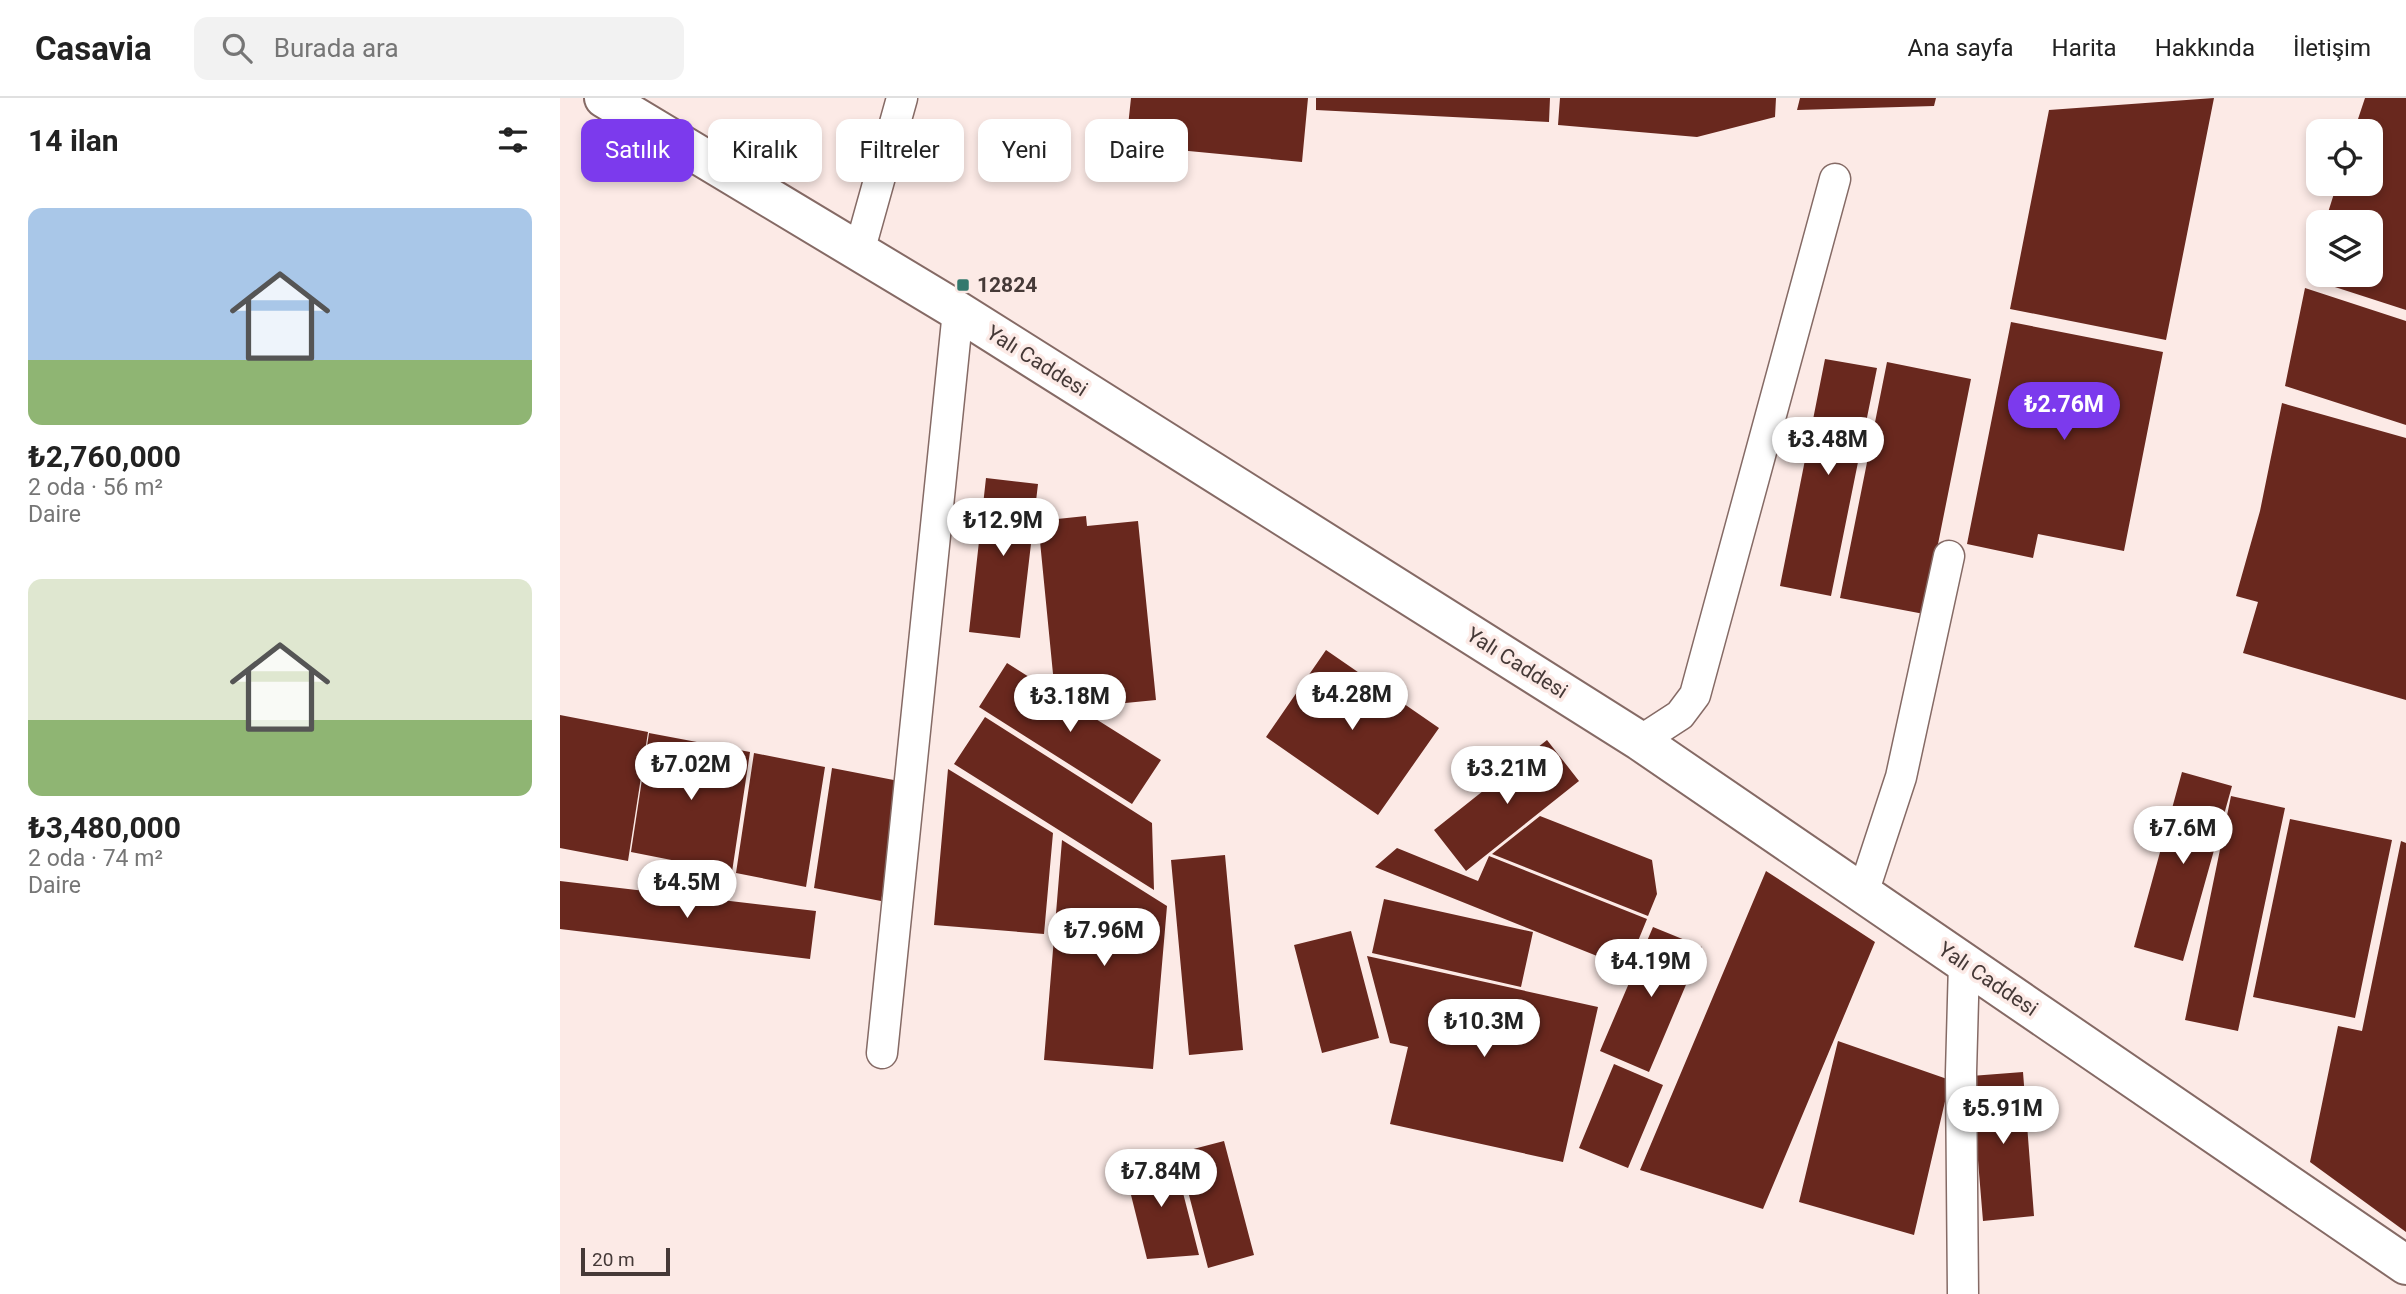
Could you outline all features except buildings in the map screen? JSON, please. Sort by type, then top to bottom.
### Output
[{"type":"street","name":"Yalı Caddesi","points":[[604,98],[958,311],[1640,740],[2406,1265]]},
{"type":"street","points":[[859,252],[902,98]]},
{"type":"street","points":[[1640,740],[1680,715],[1695,695],[1835,179]]},
{"type":"street","points":[[882,1053],[958,311]]},
{"type":"street","points":[[1863,893],[1901,778],[1948,556]]},
{"type":"street","points":[[1963,1294],[1961,1073],[1964,963]]},
{"type":"place","name":"12824","points":[[963,285]]}]
